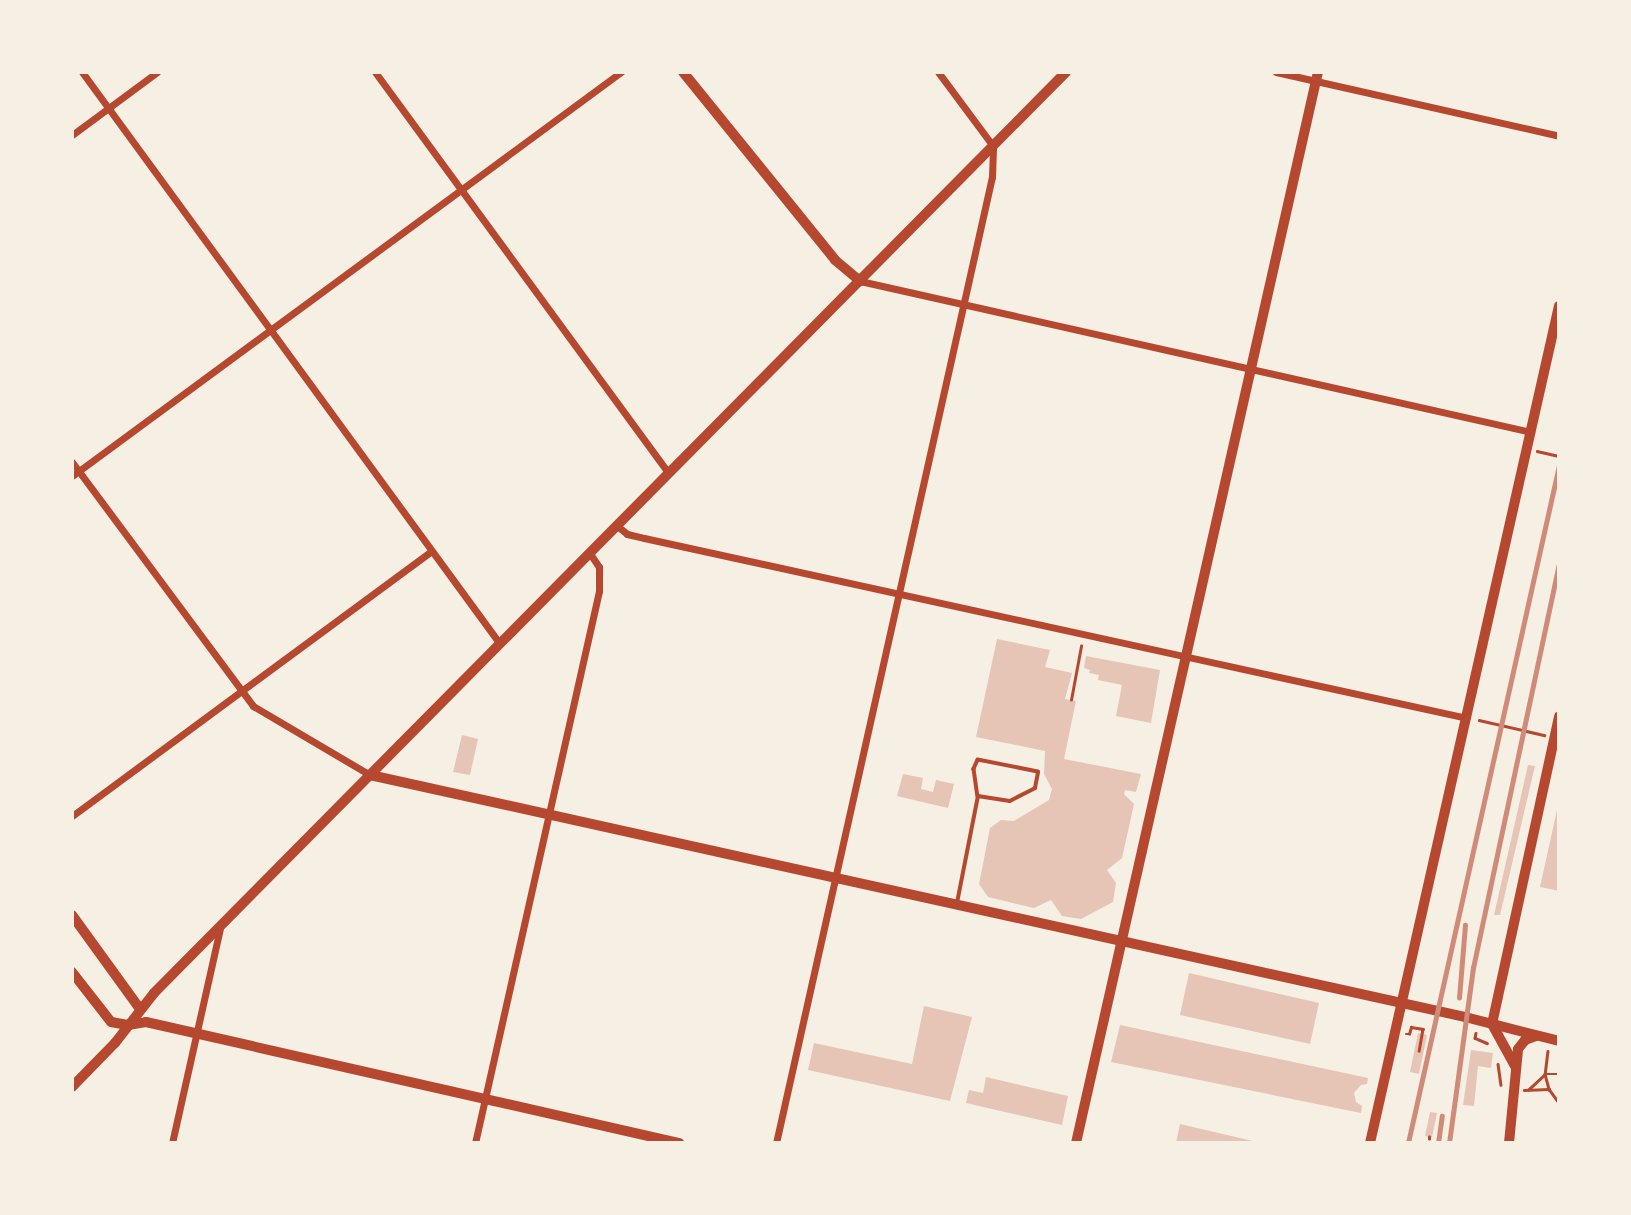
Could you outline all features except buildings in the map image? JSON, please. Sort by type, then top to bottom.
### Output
[{"type":"street","points":[[82,72],[500,644]]},
{"type":"street","points":[[72,135],[157,72]]},
{"type":"street","points":[[375,72],[668,473]]},
{"type":"street","points":[[75,473],[621,72]]},
{"type":"street","points":[[683,72],[835,260],[860,281],[1531,432]]},
{"type":"street","points":[[776,1143],[992,177],[993,146],[939,72]]},
{"type":"street","points":[[72,1087],[141,1009],[220,928],[1066,72]]},
{"type":"street","points":[[1276,72],[1317,76],[1559,136]]},
{"type":"street","points":[[1076,1143],[1317,76]]},
{"type":"street","points":[[1370,1143],[1559,306]]},
{"type":"street","points":[[72,462],[75,473],[240,691],[266,715],[370,775],[835,879],[957,903],[1403,1003],[1554,1040]]},
{"type":"street","points":[[616,525],[627,534],[644,538],[1467,718]]},
{"type":"street","points":[[72,816],[431,551]]},
{"type":"street","points":[[475,1143],[599,592],[599,567],[589,552]]},
{"type":"street","points":[[1516,1067],[1492,1024],[1557,737],[1559,716]]},
{"type":"street","points":[[72,915],[141,1009]]},
{"type":"street","points":[[172,1143],[220,928]]},
{"type":"street","points":[[72,972],[111,1021],[128,1025],[146,1022],[679,1143]]},
{"type":"street","points":[[1509,1143],[1518,1049],[1525,1040],[1536,1036]]},
{"type":"lane","points":[[957,903],[978,796],[974,769],[978,760],[1038,772],[1035,788],[1010,801],[978,796]]},
{"type":"path","points":[[1527,449],[1559,456]]},
{"type":"path","points":[[1071,700],[1083,636]]},
{"type":"path","points":[[1467,718],[1557,737]]},
{"type":"path","points":[[1396,1032],[1409,1034],[1412,1027],[1423,1028],[1419,1051]]},
{"type":"path","points":[[1549,1089],[1545,1073],[1554,1040]]},
{"type":"path","points":[[1492,1060],[1498,1061]]},
{"type":"path","points":[[1527,1091],[1545,1073],[1559,1074]]},
{"type":"railway","points":[[1408,1143],[1559,465]]},
{"type":"railway","points":[[1449,1143],[1473,968],[1559,565]]},
{"type":"railway","points":[[1459,998],[1465,925]]},
{"type":"railway","points":[[1438,1143],[1442,1116]]}]
